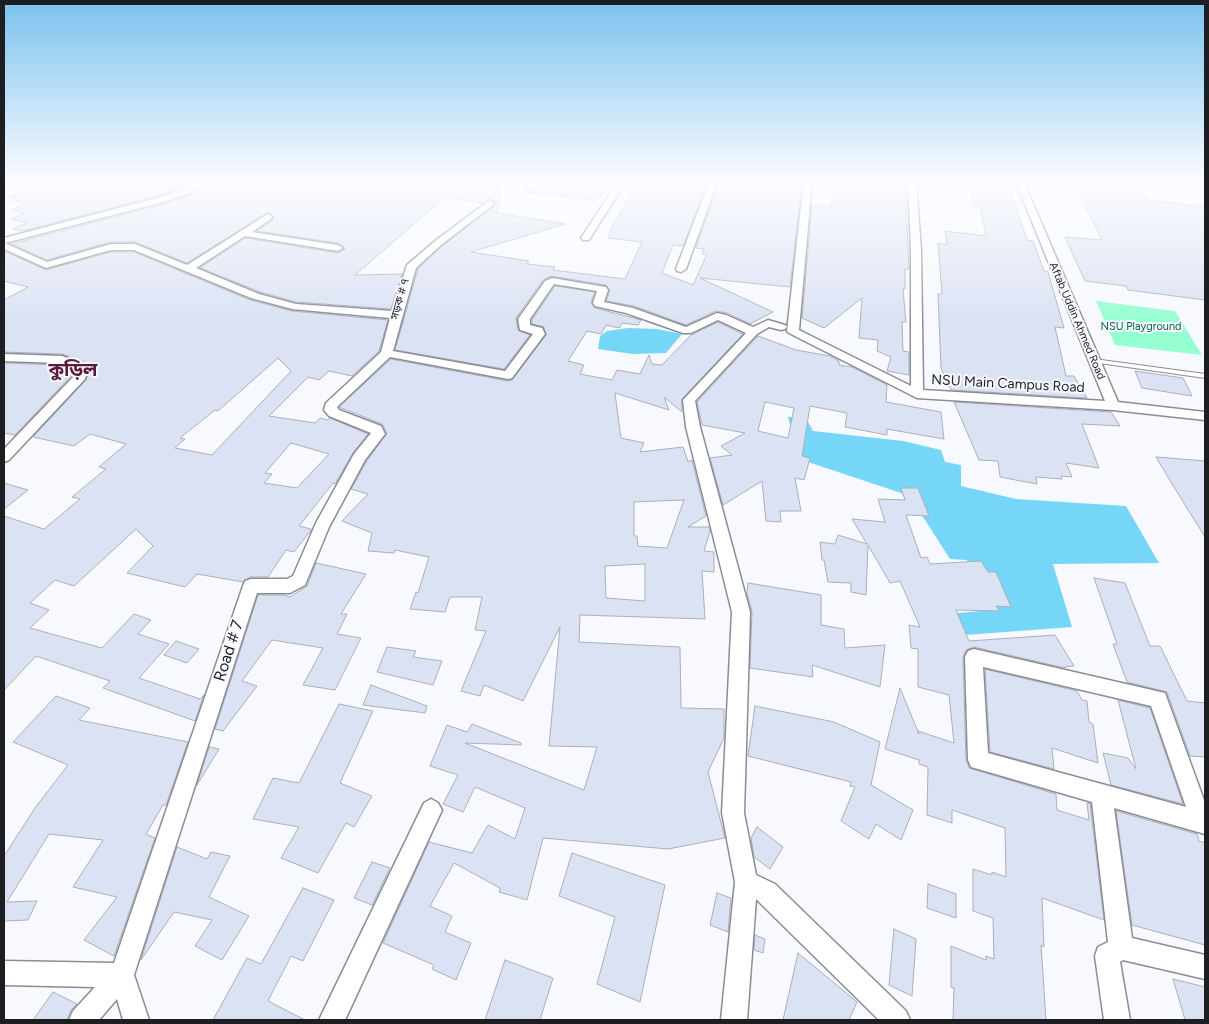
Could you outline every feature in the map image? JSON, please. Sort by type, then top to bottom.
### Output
[{"type":"street","points":[[5,228],[23,236]]},
{"type":"street","points":[[4,241],[54,228]]},
{"type":"street","points":[[189,268],[250,228]]},
{"type":"street","name":"সড়ক # ৭","points":[[387,354],[396,314],[411,267],[458,228]]},
{"type":"street","points":[[586,238],[593,228]]},
{"type":"street","points":[[681,269],[696,228]]},
{"type":"street","points":[[734,1020],[746,882],[733,813],[741,612],[688,400],[753,332],[768,323],[787,329],[801,228]]},
{"type":"street","points":[[915,228],[917,394]]},
{"type":"street","name":"Aftab Uddin Ahmed Road","points":[[1039,228],[1113,406]]},
{"type":"street","points":[[243,232],[338,248]]},
{"type":"street","points":[[4,246],[46,265],[111,247],[135,247],[255,296],[296,306],[396,314]]},
{"type":"street","points":[[387,354],[508,375],[540,334],[538,330],[524,328],[524,319],[548,283],[552,281],[602,289],[599,304],[629,310],[687,331],[716,316],[753,332]]},
{"type":"street","name":"NSU Main Campus Road","points":[[787,329],[917,394],[1113,406],[1205,416]]},
{"type":"street","name":"Road # 7","points":[[122,975],[250,586],[290,586],[299,580],[321,526],[358,457],[378,434],[376,429],[352,421],[330,410],[331,406],[387,354]]},
{"type":"street","points":[[4,357],[62,360],[82,368],[81,376],[4,457]]},
{"type":"street","points":[[974,657],[1158,699],[1203,822],[978,760],[974,657]]},
{"type":"street","points":[[1102,794],[1121,948]]},
{"type":"street","points":[[332,1020],[431,810]]},
{"type":"street","points":[[746,882],[768,892],[897,1020]]},
{"type":"street","points":[[1117,1020],[1107,956],[1121,948],[1205,967]]},
{"type":"street","points":[[4,973],[122,975]]},
{"type":"street","points":[[82,1020],[122,975]]},
{"type":"street","points":[[122,975],[136,1020]]},
{"type":"lane","points":[[1094,361],[1205,376]]},
{"type":"green space","name":"NSU Playground","points":[[1096,301],[1175,311],[1202,355],[1115,345]]},
{"type":"water","points":[[628,328],[657,329],[682,334],[666,353],[633,354],[598,349],[600,336],[607,331]]},
{"type":"water","points":[[788,417],[806,418],[813,431],[903,441],[941,450],[945,462],[961,465],[961,486],[1016,499],[1126,506],[1159,563],[1053,564],[1072,627],[938,637],[928,616],[980,611],[967,560],[950,559],[918,509],[901,493],[799,459]]},
{"type":"building","points":[[16,228],[35,228],[23,231],[13,229]]},
{"type":"building","points":[[74,228],[243,228],[187,263],[135,242],[110,242],[47,260],[12,244]]},
{"type":"building","points":[[262,228],[409,228],[355,275],[402,274],[391,309],[296,302],[260,292],[200,268],[245,238],[338,253],[345,249],[338,243],[257,231]]},
{"type":"building","points":[[466,228],[552,228],[471,252],[529,261],[527,264],[555,267],[553,270],[625,279],[642,242],[608,238],[612,228],[690,228],[683,246],[673,245],[662,273],[693,285],[707,254],[702,254],[704,249],[696,248],[703,228],[797,228],[790,287],[700,278],[773,312],[750,324],[727,313],[716,311],[686,325],[634,306],[606,301],[610,291],[606,285],[551,276],[543,280],[516,318],[518,330],[530,335],[504,369],[395,350],[418,269],[442,246]]},
{"type":"building","points":[[810,228],[907,228],[909,269],[905,269],[905,289],[903,289],[906,322],[902,322],[903,351],[909,352],[909,375],[887,371],[891,357],[877,351],[878,340],[859,338],[862,298],[824,328],[802,318]]},
{"type":"building","points":[[984,228],[1023,228],[1027,240],[1033,241],[1044,271],[1048,272],[1064,328],[1055,327],[1066,376],[1074,376],[1087,398],[951,390],[941,368],[938,294],[942,294],[938,243],[947,245],[945,231],[986,236]]},
{"type":"building","points":[[1096,228],[1205,228],[1205,300],[1128,290],[1126,286],[1085,281],[1065,237],[1102,240]]},
{"type":"building","points":[[4,251],[46,270],[111,252],[134,252],[250,300],[292,311],[388,320],[379,351],[352,376],[329,371],[319,380],[308,377],[269,416],[315,423],[320,418],[328,420],[330,418],[368,434],[353,453],[335,484],[333,483],[299,526],[311,530],[294,552],[286,550],[268,577],[250,577],[243,582],[197,574],[185,587],[127,573],[153,546],[136,529],[74,586],[55,580],[30,603],[49,610],[30,628],[102,648],[134,614],[151,620],[138,634],[169,644],[139,678],[200,699],[204,695],[195,721],[103,688],[110,681],[36,656],[4,690],[4,516],[44,529],[80,499],[72,497],[106,469],[99,467],[126,444],[90,434],[74,446],[33,437],[86,380],[90,368],[87,363],[62,354],[4,352],[4,300],[28,287],[4,281]],"holes":[[[278,358],[291,371],[212,455],[175,448],[185,439],[180,438],[215,410],[218,411]],[[291,443],[329,454],[297,488],[264,483],[272,474],[265,473]]]},
{"type":"building","points":[[555,286],[595,292],[591,302],[595,308],[641,320],[638,325],[622,323],[619,328],[606,325],[601,334],[587,331],[568,361],[584,365],[580,374],[612,380],[617,370],[640,374],[649,355],[652,364],[662,365],[691,335],[718,322],[743,334],[682,399],[682,412],[664,397],[669,410],[615,393],[621,438],[644,443],[640,452],[683,447],[688,462],[692,460],[706,516],[688,527],[709,527],[710,531],[704,551],[714,552],[714,572],[702,571],[705,619],[580,615],[579,642],[680,647],[681,708],[724,709],[724,738],[708,772],[725,838],[668,849],[543,838],[527,900],[499,892],[500,888],[454,863],[430,906],[452,916],[445,932],[471,943],[456,980],[432,969],[434,965],[383,943],[429,842],[472,853],[488,825],[515,839],[525,808],[475,787],[463,812],[443,804],[458,775],[430,766],[447,725],[467,732],[472,724],[521,743],[521,745],[465,743],[584,790],[597,747],[549,746],[560,627],[523,701],[484,685],[480,696],[461,691],[486,631],[475,630],[482,597],[450,597],[445,612],[410,609],[416,592],[418,593],[429,557],[395,550],[394,553],[368,551],[372,533],[342,521],[368,494],[351,489],[367,461],[387,433],[382,424],[339,407],[391,359],[508,381],[512,380],[546,335],[544,327],[532,324],[532,320]],"holes":[[[684,500],[667,548],[638,546],[637,536],[634,536],[634,502]],[[645,564],[645,601],[606,598],[605,566]]]},
{"type":"building","points":[[758,336],[796,350],[830,356],[839,361],[839,365],[852,367],[887,385],[886,402],[941,412],[944,439],[887,429],[887,435],[845,427],[847,413],[810,406],[802,456],[810,458],[804,480],[795,478],[801,511],[780,511],[781,522],[766,521],[762,481],[723,505],[710,458],[732,455],[721,446],[745,433],[702,425],[697,402]],"holes":[[[765,402],[794,408],[788,438],[758,431]]]},
{"type":"building","points":[[4,363],[60,365],[74,371],[15,435],[4,433]]},
{"type":"building","points":[[1135,371],[1183,378],[1192,396],[1142,388]]},
{"type":"building","points":[[954,402],[1111,412],[1120,426],[1082,424],[1099,468],[1066,463],[1072,477],[1061,476],[1062,479],[1036,477],[1037,484],[1000,477],[998,461],[979,460]]},
{"type":"building","points":[[1156,457],[1205,461],[1205,537],[1174,487]]},
{"type":"building","points":[[4,483],[28,490],[4,509]]},
{"type":"building","points":[[901,488],[918,488],[929,516],[906,515],[921,558],[927,557],[930,564],[981,561],[988,572],[996,572],[1011,607],[996,606],[999,611],[956,610],[969,641],[1055,635],[1074,666],[1065,668],[974,647],[966,650],[963,657],[966,760],[969,768],[1056,794],[1057,810],[1089,820],[1087,803],[1090,803],[1104,920],[1042,898],[1044,947],[1041,945],[1046,1020],[953,1020],[954,988],[951,987],[951,946],[986,960],[986,956],[994,959],[993,918],[973,911],[973,869],[992,875],[992,872],[1006,877],[1005,828],[952,810],[952,823],[927,815],[928,767],[919,764],[919,760],[885,749],[900,688],[919,734],[918,731],[954,743],[949,695],[918,687],[918,649],[911,648],[909,625],[920,627],[900,581],[890,583],[868,545],[866,595],[851,592],[851,583],[828,582],[824,560],[822,560],[820,542],[835,544],[838,535],[867,544],[852,519],[885,522],[878,499],[905,500]]},
{"type":"building","points":[[316,563],[366,574],[341,614],[347,614],[337,634],[361,638],[335,690],[303,685],[323,648],[272,640],[242,681],[257,686],[223,731],[215,729],[258,595],[283,595],[290,597],[307,586]]},
{"type":"building","points":[[1094,578],[1125,583],[1150,646],[1160,646],[1187,701],[1205,703],[1205,757],[1190,756],[1167,692],[1127,682],[1113,644],[1117,644]]},
{"type":"building","points":[[748,583],[821,595],[821,625],[844,629],[845,648],[885,645],[880,687],[812,665],[813,677],[750,668],[752,612],[747,593]]},
{"type":"building","points":[[176,641],[199,649],[187,663],[164,655]]},
{"type":"building","points":[[387,647],[416,651],[413,657],[442,661],[433,685],[377,672]]},
{"type":"building","points":[[985,669],[1077,691],[1082,700],[1087,701],[1089,722],[1093,724],[1098,763],[1052,748],[1054,769],[990,752]]},
{"type":"building","points":[[371,685],[427,706],[425,713],[363,705]]},
{"type":"building","points":[[56,696],[90,708],[79,720],[188,742],[166,805],[163,805],[146,834],[155,838],[114,956],[84,940],[117,897],[73,887],[103,840],[49,834],[7,902],[37,901],[28,920],[4,921],[4,856],[35,808],[68,765],[13,742]]},
{"type":"building","points":[[1118,700],[1150,708],[1183,804],[1111,785],[1103,753],[1128,758],[1136,769]]},
{"type":"building","points":[[339,704],[373,711],[340,783],[372,796],[354,827],[346,823],[318,873],[281,858],[299,827],[253,819],[273,778],[299,783]]},
{"type":"building","points":[[755,706],[834,722],[880,742],[871,785],[913,810],[901,840],[876,824],[869,839],[841,821],[855,787],[850,786],[851,782],[748,756]]},
{"type":"building","points":[[209,747],[219,749],[197,785]]},
{"type":"building","points":[[1116,811],[1197,834],[1199,841],[1205,843],[1205,945],[1132,925]]},
{"type":"building","points":[[757,827],[783,847],[770,869],[754,857],[751,838]]},
{"type":"building","points":[[177,847],[207,859],[211,852],[230,856],[209,897],[249,916],[222,960],[195,946],[212,920],[174,912],[141,960]]},
{"type":"building","points":[[572,853],[665,885],[640,1002],[597,984],[615,917],[559,896]]},
{"type":"building","points":[[372,862],[390,868],[372,905],[354,898]]},
{"type":"building","points":[[928,884],[956,894],[956,918],[927,908]]},
{"type":"building","points":[[303,888],[334,900],[303,961],[291,956],[268,1001],[305,1020],[213,1020],[247,958],[261,964]]},
{"type":"building","points":[[717,893],[731,898],[728,932],[710,925]]},
{"type":"building","points":[[894,929],[916,939],[912,996],[889,985]]},
{"type":"building","points":[[755,935],[765,939],[763,953],[754,950]]},
{"type":"building","points":[[798,953],[857,1002],[849,1020],[783,1020]]},
{"type":"building","points":[[505,960],[553,978],[540,1020],[485,1020]]},
{"type":"building","points":[[1173,979],[1205,987],[1205,1020],[1185,1020]]},
{"type":"building","points":[[53,992],[77,1004],[71,1010],[67,1020],[33,1020]]},
{"type":"district","name":"কুড়িল","points":[[73,370]]}]
